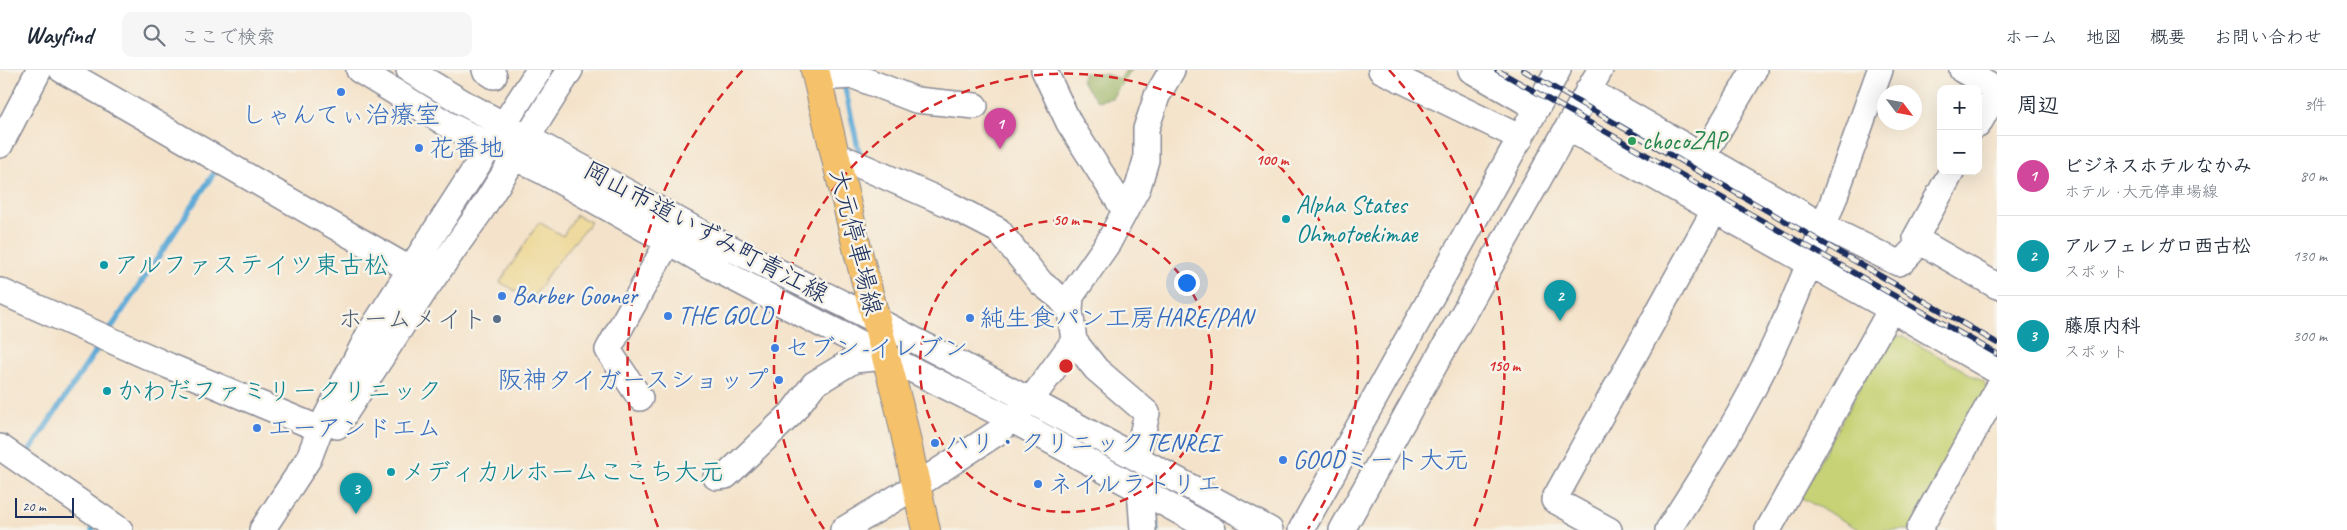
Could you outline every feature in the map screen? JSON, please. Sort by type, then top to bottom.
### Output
[{"type":"main road","name":"大元停車場線","points":[[830,75],[834,154],[886,357],[926,530]]},
{"type":"street","points":[[0,145],[40,70]]},
{"type":"street","points":[[62,70],[411,270]]},
{"type":"street","points":[[359,70],[447,124],[544,172],[669,240],[722,272],[1011,420],[1213,530]]},
{"type":"street","name":"岡山市道いずみ町青江線","points":[[409,70],[504,125],[720,243],[876,320],[1030,400],[1270,530]]},
{"type":"street","points":[[309,458],[320,429],[361,348],[539,70]]},
{"type":"street","points":[[262,530],[309,458],[334,430],[425,290],[480,212],[570,70]]},
{"type":"street","points":[[1044,70],[1070,123],[1125,211]]},
{"type":"street","points":[[1137,457],[1147,413],[1096,369],[1074,341],[1070,310],[1071,296],[1108,243],[1138,187],[1146,160],[1146,129],[1157,96],[1172,70]]},
{"type":"street","points":[[1381,70],[1521,138]]},
{"type":"street","points":[[1471,70],[1537,108]]},
{"type":"street","points":[[1703,157],[1754,70]]},
{"type":"street","points":[[1668,530],[1716,455],[1770,355],[1823,226],[1880,70]]},
{"type":"street","points":[[1962,70],[1997,91],[1982,118]]},
{"type":"street","points":[[1301,530],[1521,138],[1556,71]]},
{"type":"street","points":[[830,75],[854,76],[916,100],[975,106]]},
{"type":"street","points":[[1342,530],[1594,80],[1703,157],[1823,226],[1898,263],[1903,261],[1917,246],[1926,245],[1997,286]]},
{"type":"street","points":[[1568,128],[1891,309],[1997,371]]},
{"type":"street","points":[[834,154],[948,204],[998,230],[1041,283],[1060,298],[1070,310]]},
{"type":"street","points":[[1917,246],[1916,237],[1950,175]]},
{"type":"street","points":[[1609,530],[1554,500],[1714,211]]},
{"type":"street","points":[[640,398],[608,350],[669,240]]},
{"type":"street","points":[[0,291],[178,370],[320,429]]},
{"type":"street","points":[[1768,530],[1891,309]]},
{"type":"street","points":[[843,530],[916,486],[998,432],[1030,400],[1074,341]]},
{"type":"street","points":[[716,477],[726,476],[785,420],[814,384],[854,360],[886,357]]},
{"type":"street","points":[[1919,530],[1997,390]]},
{"type":"street","points":[[0,448],[120,530]]},
{"type":"street","points":[[1140,489],[1143,530]]},
{"type":"green space","points":[[1126,70],[1131,70],[1112,98],[1097,101],[1081,80],[1084,73],[1106,74],[1120,79]]},
{"type":"green space","points":[[1903,336],[1984,382],[1987,391],[1910,530],[1860,530],[1800,497],[1888,337]]},
{"type":"sand","points":[[576,215],[591,222],[551,270],[532,300],[500,282],[539,222],[563,236]]},
{"type":"waterway","points":[[844,83],[861,156]]},
{"type":"waterway","points":[[109,331],[216,170]]},
{"type":"waterway","points":[[28,453],[101,343]]},
{"type":"waterway","points":[[91,522],[95,525],[92,530]]},
{"type":"waterway","points":[[1157,522],[1157,530]]},
{"type":"railway","points":[[1497,70],[1997,354]]},
{"type":"railway","points":[[1523,70],[1997,343]]},
{"type":"place","name":"しゃんてぃ治療室","points":[[341,92]]},
{"type":"place","name":"chocoZAP","points":[[1632,141]]},
{"type":"place","name":"花番地","points":[[419,148]]},
{"type":"place","name":"ビジネスホテルなかみ","points":[[1000,149]]},
{"type":"place","name":"Alpha States Ohmotoekimae","points":[[1286,219]]},
{"type":"place","name":"アルファステイツ東古松","points":[[104,265]]},
{"type":"place","name":"Barber Gooner","points":[[502,296]]},
{"type":"place","name":"THE GOLD","points":[[668,316]]},
{"type":"place","name":"純生食パン工房HARE/PAN","points":[[970,318]]},
{"type":"place","name":"ホームメイト","points":[[497,319]]},
{"type":"place","name":"アルフェレガロ西古松","points":[[1560,321]]},
{"type":"place","name":"セブン-イレブン","points":[[775,348]]},
{"type":"place","name":"阪神タイガースショップ","points":[[779,380]]},
{"type":"place","name":"かわだファミリークリニック","points":[[107,391]]},
{"type":"place","name":"エーアンドエム","points":[[257,428]]},
{"type":"place","name":"ハリ・クリニックTENREI","points":[[935,443]]},
{"type":"place","name":"GOODミート大元","points":[[1283,460]]},
{"type":"place","name":"メディカルホームここち大元","points":[[391,472]]},
{"type":"place","name":"ネイルラトリエ","points":[[1038,484]]},
{"type":"place","name":"藤原内科","points":[[356,514]]}]
